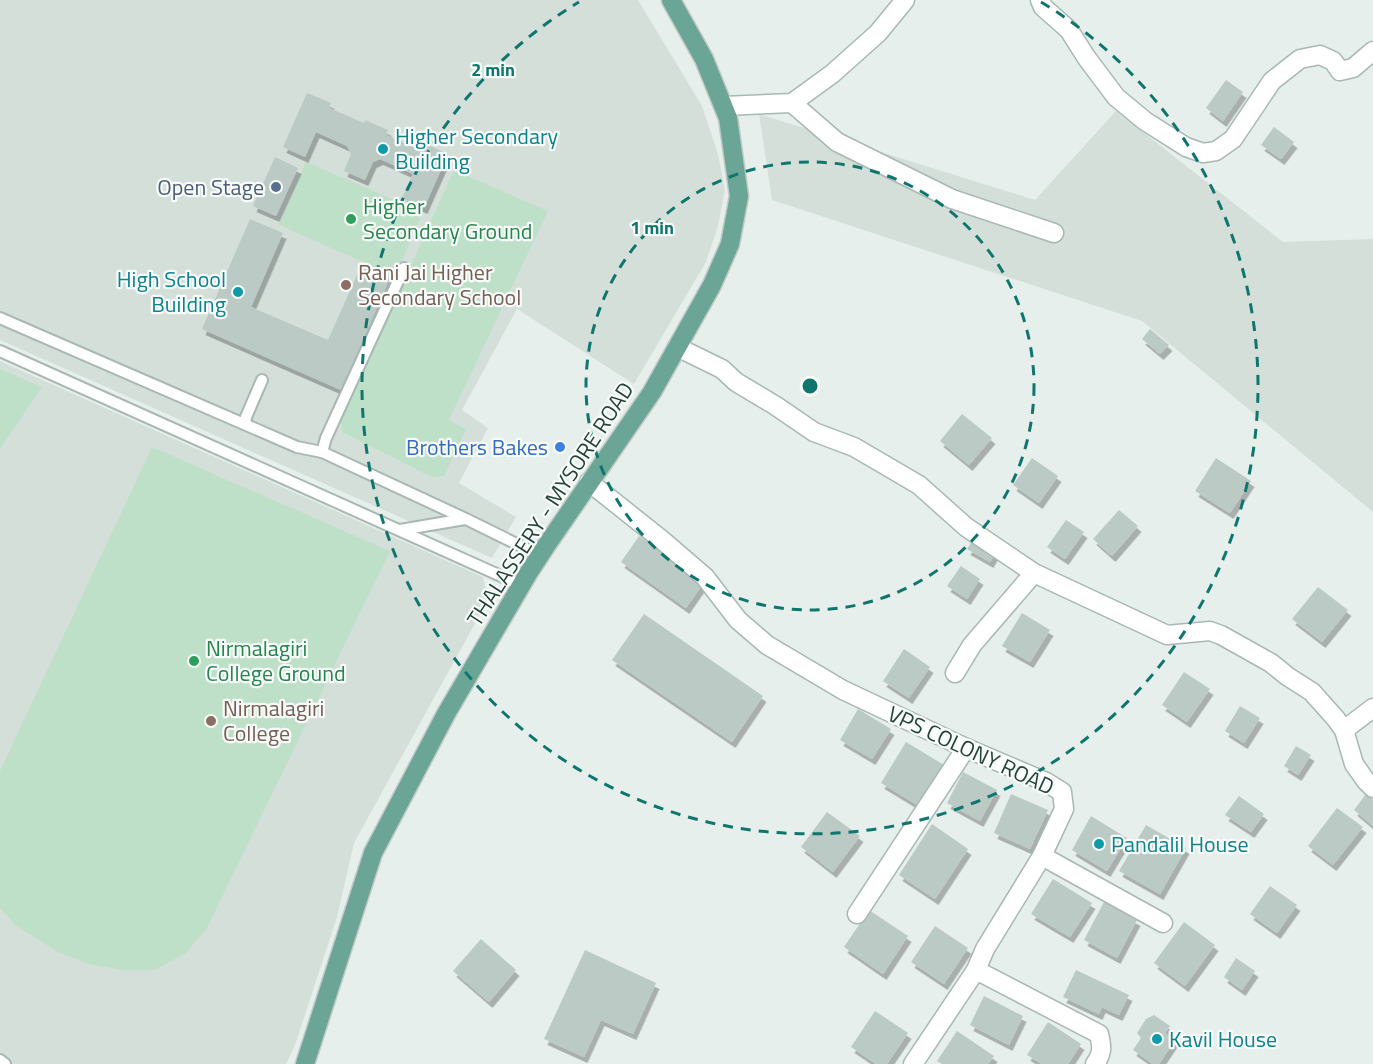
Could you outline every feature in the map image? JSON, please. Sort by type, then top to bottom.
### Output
[{"type":"main road","name":"THALASSERY - MYSORE ROAD","points":[[305,1064],[373,853],[446,714],[521,585],[539,555],[652,392],[712,285],[730,244],[739,196],[728,118],[704,59],[671,0]]},
{"type":"street","points":[[724,106],[792,103],[832,74],[878,33],[904,0]]},
{"type":"street","points":[[1040,0],[1043,7],[1069,30],[1116,97],[1145,121],[1186,147],[1203,153],[1216,151],[1233,139],[1272,81],[1300,59],[1320,54],[1333,61],[1341,71],[1353,68],[1373,51]]},
{"type":"street","points":[[792,103],[837,142],[952,199],[1054,234]]},
{"type":"street","points":[[677,347],[722,369],[736,382],[814,432],[854,447],[919,485],[966,527],[1034,573],[1167,635],[1210,631],[1271,663],[1312,692],[1344,730],[1354,764],[1373,788]]},
{"type":"street","name":"VPS COLONY ROAD","points":[[589,482],[705,577],[738,620],[767,645],[843,690],[966,748],[1046,782],[1062,792],[1064,808],[1042,856],[985,949],[976,970],[913,1064]]},
{"type":"street","points":[[955,673],[972,645],[1034,573]]},
{"type":"street","points":[[1344,730],[1373,708]]},
{"type":"street","points":[[856,914],[966,748]]},
{"type":"street","points":[[1042,856],[1163,923]]},
{"type":"street","points":[[976,970],[1099,1034],[1102,1047],[1095,1064]]},
{"type":"lane","points":[[322,452],[326,438],[404,268]]},
{"type":"lane","points":[[0,318],[297,447],[322,452],[539,555]]},
{"type":"lane","points":[[0,351],[521,585]]},
{"type":"lane","points":[[245,424],[262,380]]},
{"type":"lane","points":[[400,530],[466,519]]},
{"type":"lane","points":[[0,1060],[5,1064]]},
{"type":"shaded area","name":"Rani Jai Higher Secondary School","points":[[0,0],[638,0],[702,106],[718,154],[725,190],[718,226],[706,262],[634,384],[517,309],[462,410],[488,428],[459,483],[516,517],[492,558],[0,340]]},
{"type":"shaded area","points":[[1116,111],[1283,242],[1373,239],[1373,512],[1142,321],[772,200],[759,114],[1035,200]]},
{"type":"shaded area","name":"Nirmalagiri College","points":[[0,361],[483,577],[488,600],[354,843],[337,917],[295,1045],[286,1064],[0,1064]]},
{"type":"green space","name":"Higher Secondary Ground","points":[[306,162],[423,212],[395,276],[279,225]]},
{"type":"green space","points":[[454,170],[548,211],[449,420],[466,429],[444,476],[431,477],[342,432],[341,420]]},
{"type":"green space","points":[[0,369],[42,387],[0,449]]},
{"type":"green space","name":"Nirmalagiri College Ground","points":[[152,447],[390,551],[207,928],[186,953],[154,970],[123,970],[89,964],[56,951],[15,925],[0,908],[0,771]]},
{"type":"building","points":[[1226,80],[1243,92],[1223,121],[1206,108]]},
{"type":"building","name":"Higher Secondary Building","points":[[307,93],[331,103],[329,108],[364,123],[365,120],[388,130],[386,135],[423,151],[426,144],[448,154],[424,208],[402,198],[413,174],[380,159],[373,162],[365,180],[344,171],[351,154],[347,146],[316,132],[305,157],[283,147]]},
{"type":"building","points":[[1274,127],[1294,142],[1281,159],[1261,145]]},
{"type":"building","name":"Open Stage","points":[[275,157],[298,168],[276,216],[253,206]]},
{"type":"building","name":"High School Building","points":[[250,219],[283,233],[251,307],[328,340],[361,266],[390,278],[341,390],[202,329]]},
{"type":"building","points":[[1150,329],[1169,345],[1160,354],[1142,339]]},
{"type":"building","points":[[962,414],[992,438],[969,465],[940,441]]},
{"type":"building","points":[[1032,458],[1058,476],[1039,503],[1013,485]]},
{"type":"building","points":[[1216,458],[1251,481],[1230,513],[1195,491]]},
{"type":"building","points":[[1119,510],[1138,526],[1112,556],[1093,539]]},
{"type":"building","points":[[1066,520],[1084,532],[1065,559],[1047,547]]},
{"type":"building","points":[[639,536],[704,582],[686,608],[621,562]]},
{"type":"building","points":[[973,540],[995,553],[990,562],[967,549]]},
{"type":"building","points":[[961,566],[980,579],[967,599],[947,586]]},
{"type":"building","points":[[1318,587],[1348,610],[1322,642],[1292,619]]},
{"type":"building","points":[[1022,613],[1050,630],[1030,662],[1002,646]]},
{"type":"building","points":[[644,614],[763,696],[732,742],[612,660]]},
{"type":"building","points":[[904,649],[930,667],[909,698],[883,681]]},
{"type":"building","points":[[1184,672],[1210,689],[1187,722],[1162,705]]},
{"type":"building","points":[[1240,706],[1260,718],[1244,743],[1225,731]]},
{"type":"building","points":[[858,709],[891,729],[872,759],[840,740]]},
{"type":"building","points":[[906,742],[944,765],[919,806],[881,783]]},
{"type":"building","points":[[1296,746],[1311,755],[1298,775],[1284,766]]},
{"type":"building","points":[[963,772],[997,790],[980,821],[947,803]]},
{"type":"building","points":[[1011,794],[1048,810],[1030,849],[994,833]]},
{"type":"building","points":[[1366,794],[1373,800],[1373,826],[1354,810]]},
{"type":"building","points":[[1239,796],[1264,814],[1251,832],[1225,815]]},
{"type":"building","points":[[1337,808],[1363,827],[1333,865],[1308,846]]},
{"type":"building","points":[[827,812],[860,836],[833,872],[801,847]]},
{"type":"building","name":"Pandalil House","points":[[1091,816],[1127,838],[1107,871],[1072,850]]},
{"type":"building","points":[[932,824],[968,849],[935,899],[899,875]]},
{"type":"building","points":[[1146,825],[1186,848],[1160,894],[1119,871]]},
{"type":"building","points":[[1053,879],[1092,903],[1070,937],[1031,914]]},
{"type":"building","points":[[1270,886],[1297,905],[1277,933],[1250,914]]},
{"type":"building","points":[[1104,902],[1137,920],[1117,958],[1084,940]]},
{"type":"building","points":[[869,910],[908,936],[883,974],[844,947]]},
{"type":"building","points":[[1184,922],[1215,945],[1185,986],[1154,963]]},
{"type":"building","points":[[935,926],[968,948],[944,984],[911,962]]},
{"type":"building","points":[[481,939],[516,970],[489,1002],[453,971]]},
{"type":"building","points":[[585,950],[656,983],[633,1034],[601,1020],[584,1057],[544,1039]]},
{"type":"building","points":[[1236,958],[1255,971],[1242,990],[1224,977]]},
{"type":"building","points":[[1076,970],[1129,995],[1119,1015],[1102,1007],[1099,1014],[1063,997]]},
{"type":"building","points":[[984,996],[1023,1016],[1009,1045],[970,1025]]},
{"type":"building","points":[[875,1011],[908,1033],[887,1064],[876,1064],[851,1047]]},
{"type":"building","name":"Kavil House","points":[[1154,1015],[1170,1026],[1165,1033],[1175,1040],[1159,1064],[1153,1064],[1133,1050],[1141,1038],[1137,1033],[1146,1019]]},
{"type":"building","points":[[1048,1022],[1081,1044],[1068,1064],[1042,1064],[1027,1055]]},
{"type":"building","points":[[957,1031],[994,1056],[988,1064],[942,1064],[937,1061]]},
{"type":"place","name":"Higher Secondary Building","points":[[383,149]]},
{"type":"place","name":"Open Stage","points":[[276,187]]},
{"type":"place","name":"Higher Secondary Ground","points":[[351,219]]},
{"type":"place","name":"Rani Jai Higher Secondary School","points":[[346,285]]},
{"type":"place","name":"High School Building","points":[[238,292]]},
{"type":"place","name":"Brothers Bakes","points":[[560,447]]},
{"type":"place","name":"Nirmalagiri College Ground","points":[[194,661]]},
{"type":"place","name":"Nirmalagiri College","points":[[211,721]]},
{"type":"place","name":"Pandalil House","points":[[1099,844]]},
{"type":"place","name":"Kavil House","points":[[1157,1039]]}]
